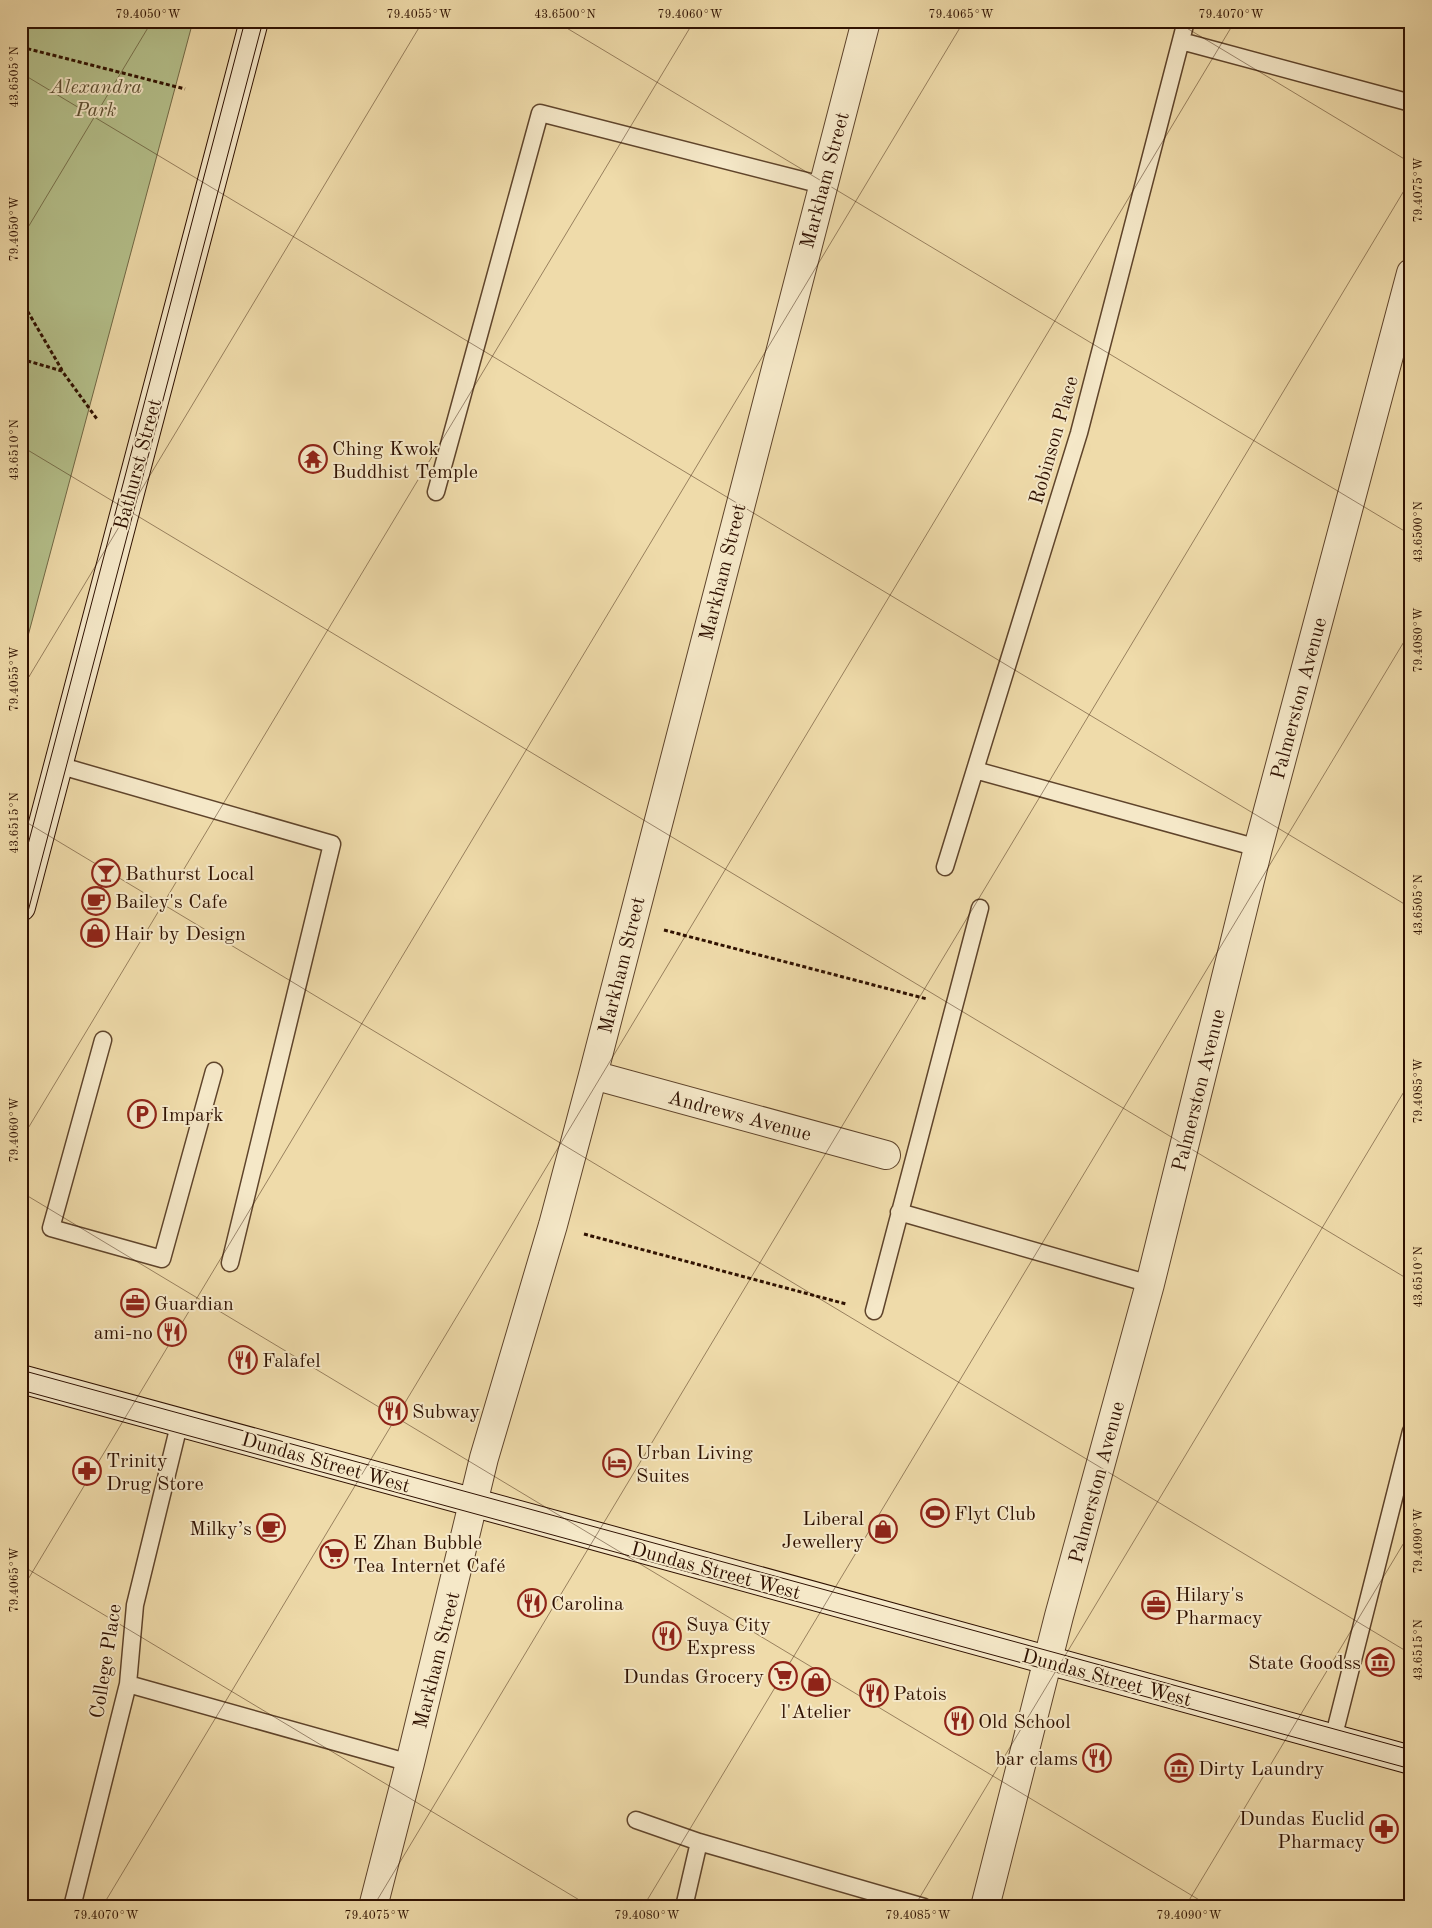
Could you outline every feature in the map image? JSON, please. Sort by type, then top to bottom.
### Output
[{"type":"street","name":"Bathurst Street","points":[[21,907],[254,21]]},
{"type":"street","name":"Markham Street","points":[[373,1907],[484,1458],[553,1226],[866,21]]},
{"type":"street","name":"Palmerston Avenue","points":[[986,1907],[1048,1661],[1150,1284],[1258,848],[1411,273]]},
{"type":"street","name":"Andrews Avenue","points":[[593,1075],[886,1156]]},
{"type":"street","name":"Dundas Street West","points":[[21,1379],[180,1421],[1411,1760]]},
{"type":"lane","name":"Robinson Place","points":[[945,867],[1079,433],[1186,21]]},
{"type":"lane","points":[[1181,41],[1411,103]]},
{"type":"lane","points":[[436,492],[540,113],[822,185]]},
{"type":"lane","points":[[58,765],[332,844],[230,1263]]},
{"type":"lane","points":[[975,770],[1258,848]]},
{"type":"lane","points":[[874,1311],[980,908]]},
{"type":"lane","points":[[103,1040],[52,1228],[162,1259],[214,1071]]},
{"type":"lane","points":[[899,1212],[1150,1284]]},
{"type":"lane","name":"College Place","points":[[72,1907],[128,1684],[135,1605],[180,1421]]},
{"type":"lane","points":[[1334,1739],[1411,1431]]},
{"type":"lane","points":[[128,1684],[410,1763]]},
{"type":"lane","points":[[636,1820],[699,1842],[924,1907]]},
{"type":"lane","points":[[684,1907],[699,1842]]},
{"type":"path","points":[[21,47],[186,89]]},
{"type":"path","points":[[21,300],[62,371],[97,419]]},
{"type":"path","points":[[21,359],[62,371]]},
{"type":"path","points":[[21,675],[29,677]]},
{"type":"path","points":[[632,922],[954,1006]]},
{"type":"path","points":[[553,1226],[874,1311]]},
{"type":"green space","name":"Alexandra Park","points":[[21,21],[193,21],[21,662]]},
{"type":"tram line","points":[[21,871],[245,21]]},
{"type":"tram line","points":[[21,938],[263,21]]},
{"type":"tram line","points":[[21,1370],[1411,1750]]},
{"type":"tram line","points":[[21,1390],[1411,1769]]},
{"type":"place","name":"Ching Kwok Buddhist Temple","points":[[313,459]]},
{"type":"place","name":"Bathurst Local","points":[[106,873]]},
{"type":"place","name":"Bailey's Cafe","points":[[96,901]]},
{"type":"place","name":"Hair by Design","points":[[95,933]]},
{"type":"place","name":"Impark","points":[[142,1114]]},
{"type":"place","name":"Guardian","points":[[135,1303]]},
{"type":"place","name":"ami-no","points":[[172,1332]]},
{"type":"place","name":"Falafel","points":[[243,1360]]},
{"type":"place","name":"Subway","points":[[393,1411]]},
{"type":"place","name":"Urban Living Suites","points":[[617,1463]]},
{"type":"place","name":"Trinity Drug Store","points":[[87,1471]]},
{"type":"place","name":"Flyt Club","points":[[935,1513]]},
{"type":"place","name":"Milky’s","points":[[271,1528]]},
{"type":"place","name":"Liberal Jewellery","points":[[883,1529]]},
{"type":"place","name":"E Zhan Bubble Tea Internet Café","points":[[334,1554]]},
{"type":"place","name":"Carolina","points":[[532,1603]]},
{"type":"place","name":"Hilary's Pharmacy","points":[[1156,1605]]},
{"type":"place","name":"Suya City Express","points":[[667,1636]]},
{"type":"place","name":"State Goodss","points":[[1380,1662]]},
{"type":"place","name":"Dundas Grocery","points":[[783,1676]]},
{"type":"place","name":"l'Atelier","points":[[816,1682]]},
{"type":"place","name":"Patois","points":[[874,1693]]},
{"type":"place","name":"Old School","points":[[959,1721]]},
{"type":"place","name":"bar clams","points":[[1097,1758]]},
{"type":"place","name":"Dirty Laundry","points":[[1179,1768]]},
{"type":"place","name":"Dundas Euclid Pharmacy","points":[[1384,1829]]}]
